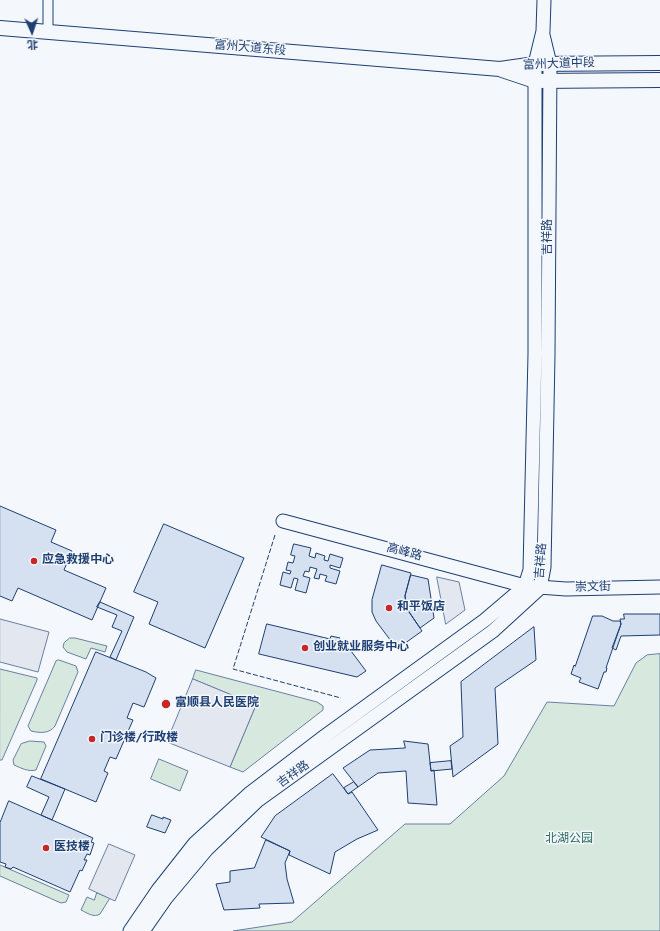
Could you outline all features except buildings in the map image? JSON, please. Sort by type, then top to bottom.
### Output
[{"type":"main road","name":"吉祥路","points":[[130,931],[158,890],[195,843],[249,794],[325,736],[485,620],[525,586],[530,570],[534,394],[535,82],[536,64],[543,31],[544,0]]},
{"type":"main road","name":"富州大道东段","points":[[0,28],[500,70]]},
{"type":"main road","name":"吉祥路","points":[[143,931],[166,898],[207,849],[257,801],[493,631],[540,588],[544,567],[548,355],[550,81],[550,64],[543,31]]},
{"type":"main road","name":"富州大道中段","points":[[500,70],[536,64],[660,63]]},
{"type":"main road","name":"富州大道中段","points":[[500,70],[535,82],[660,80]]},
{"type":"main road","name":"高峰路","points":[[283,521],[525,586]]},
{"type":"main road","name":"崇文街","points":[[525,586],[566,589],[660,587]]},
{"type":"street","points":[[48,0],[48,32]]},
{"type":"green space","points":[[70,638],[107,646],[105,652],[91,648],[86,659],[67,652],[63,647],[64,643]]},
{"type":"green space","name":"北湖公园","points":[[660,654],[660,931],[233,931],[292,922],[405,824],[450,824],[504,776],[547,702],[614,706],[636,663],[647,655]]},
{"type":"green space","points":[[59,660],[76,666],[78,672],[53,729],[47,732],[31,731],[28,726],[56,661]]},
{"type":"green space","points":[[0,669],[37,678],[2,760],[0,760]]},
{"type":"green space","points":[[196,670],[317,702],[323,706],[323,710],[243,772],[230,767],[256,705],[193,679]]},
{"type":"green space","points":[[30,741],[44,742],[46,746],[36,770],[25,769],[14,765],[13,760],[21,744]]},
{"type":"green space","points":[[159,759],[188,771],[180,791],[151,779]]},
{"type":"green space","points":[[0,865],[69,895],[66,902],[61,903],[0,876]]},
{"type":"green space","points":[[97,893],[110,898],[100,914],[88,914],[81,910],[87,897],[94,900]]},
{"type":"shaded area","points":[[437,577],[459,582],[465,610],[446,624]]},
{"type":"shaded area","points":[[0,619],[49,632],[38,672],[0,662]]},
{"type":"shaded area","points":[[193,679],[256,705],[230,767],[167,742]]},
{"type":"shaded area","points":[[109,844],[135,855],[115,901],[89,889]]},
{"type":"fence","points":[[275,535],[233,669],[341,698]]},
{"type":"place","name":"应急救援中心","points":[[34,561]]},
{"type":"place","name":"和平饭店","points":[[389,608]]},
{"type":"place","name":"创业就业服务中心","points":[[305,648]]},
{"type":"place","name":"富顺县人民医院","points":[[166,704]]},
{"type":"place","name":"门诊楼/行政楼","points":[[92,739]]},
{"type":"place","name":"医技楼","points":[[46,848]]}]
